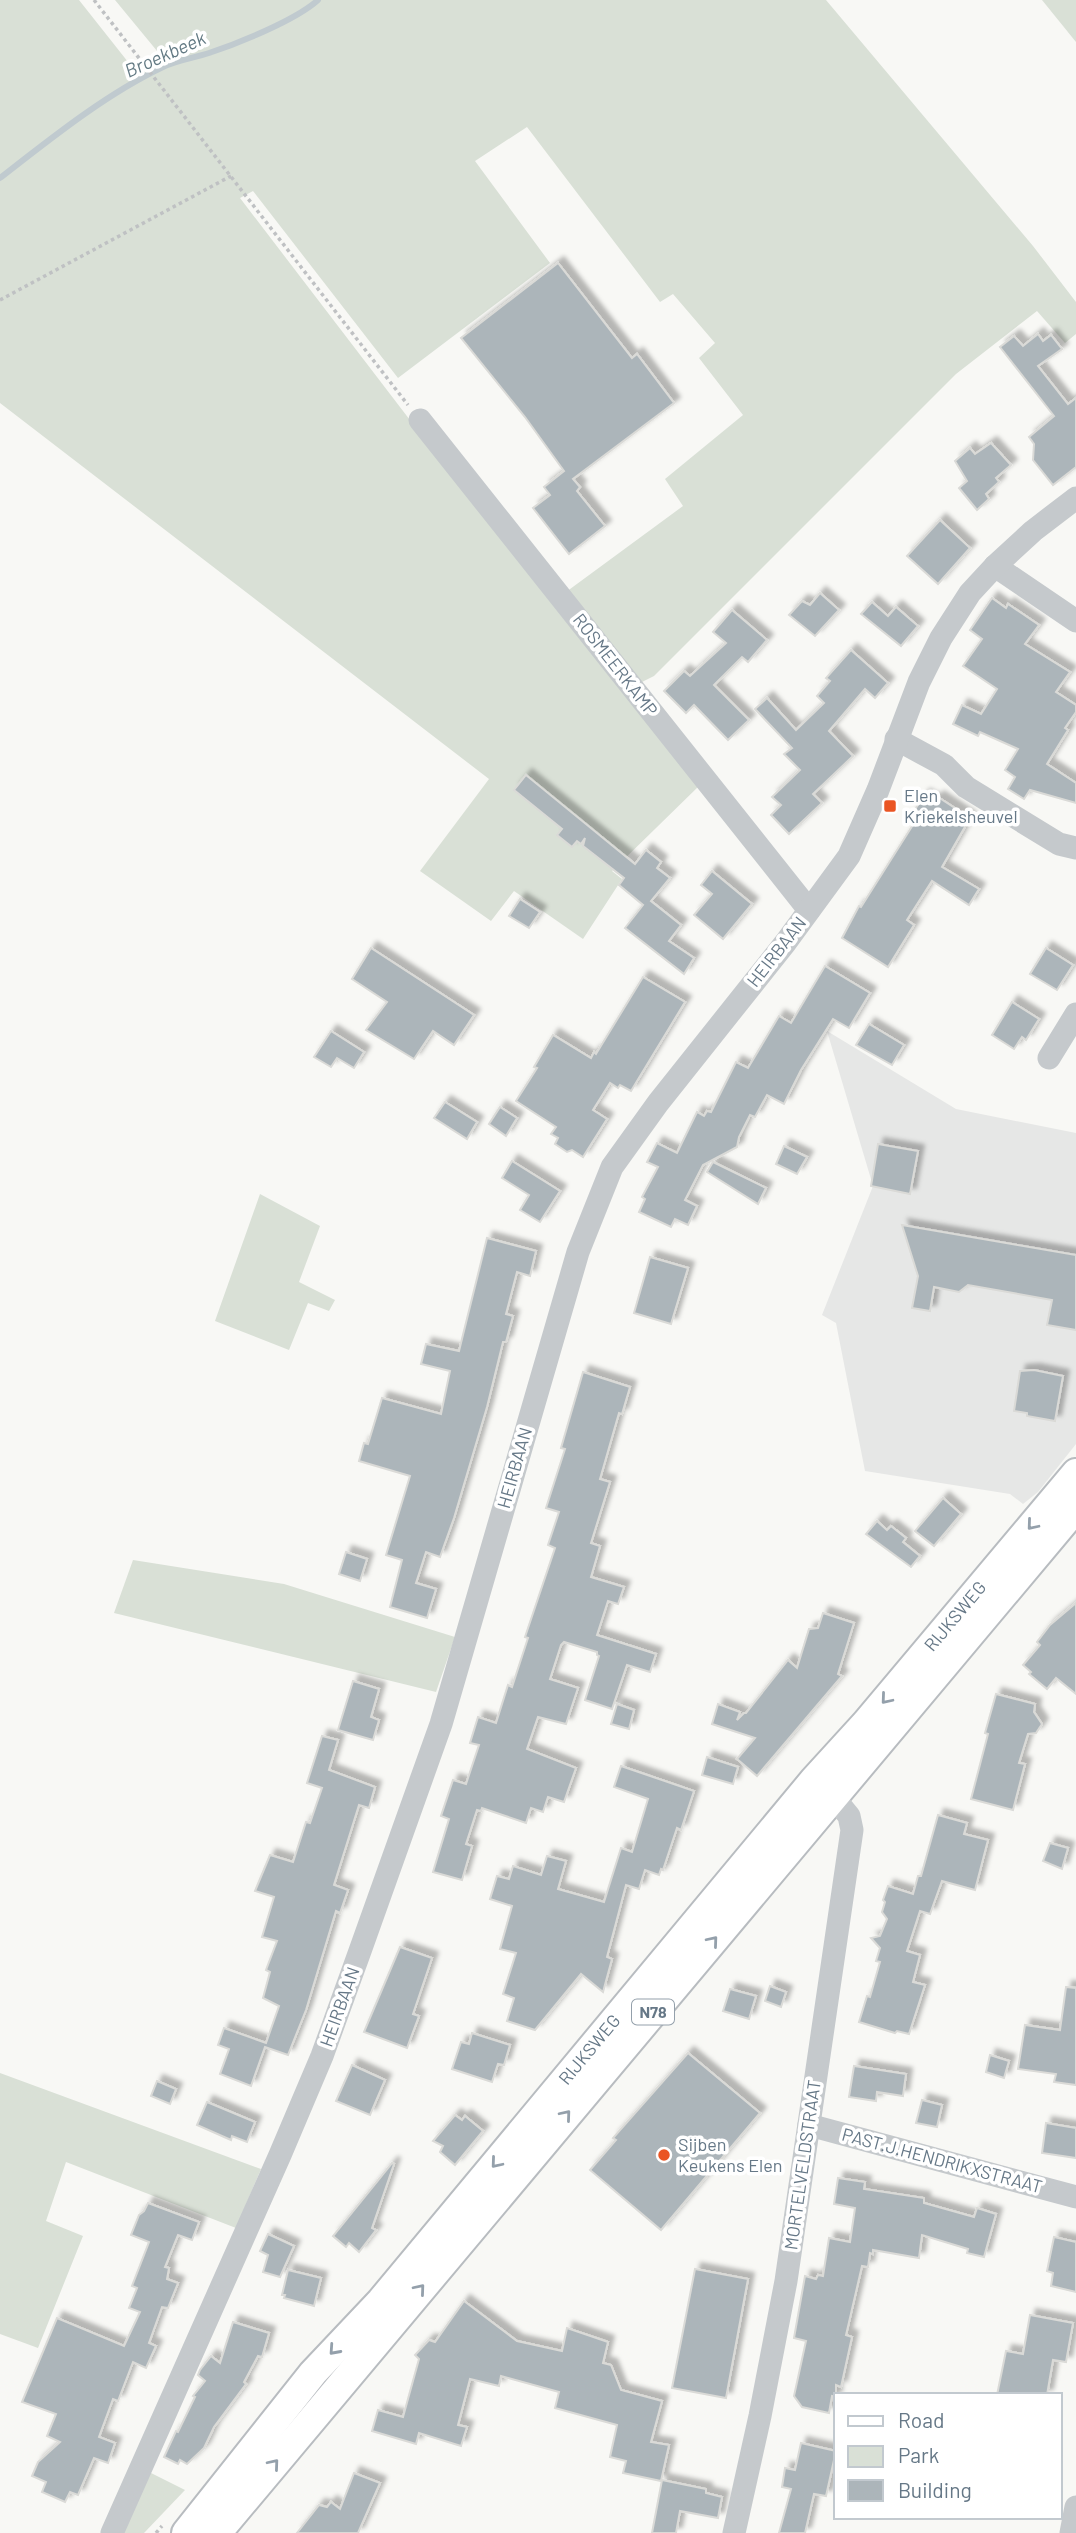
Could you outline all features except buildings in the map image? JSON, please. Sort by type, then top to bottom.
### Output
[{"type":"main road","name":"RIJKSWEG","points":[[187,2533],[313,2373],[381,2301],[814,1780],[866,1723],[1076,1473]]},
{"type":"main road","name":"RIJKSWEG","points":[[217,2533],[538,2148],[835,1799],[886,1734],[1076,1508]]},
{"type":"street","name":"ROSMEERKAMP","points":[[420,420],[809,911]]},
{"type":"street","name":"HEIRBAAN","points":[[112,2533],[322,2056],[441,1724],[578,1252],[612,1167],[658,1103],[849,856],[878,790],[919,682],[941,638],[970,593],[1033,531],[1076,498]]},
{"type":"street","points":[[995,566],[1076,621]]},
{"type":"street","points":[[896,739],[944,765],[966,787],[1059,844],[1076,848]]},
{"type":"street","points":[[1049,1058],[1076,1014]]},
{"type":"street","name":"MORTELVELDSTRAAT","points":[[734,2533],[786,2281],[852,1830],[849,1816],[835,1799]]},
{"type":"street","name":"PAST.J.HENDRIKXSTRAAT","points":[[809,2125],[1076,2197]]},
{"type":"street","points":[[1071,2533],[1076,2507]]},
{"type":"path","points":[[94,0],[420,420]]},
{"type":"path","points":[[0,300],[231,176]]},
{"type":"shaded area","points":[[827,1031],[956,1109],[1076,1133],[1076,1444],[1038,1492],[1023,1504],[1010,1494],[865,1471],[836,1323],[822,1315],[873,1186]]},
{"type":"green space","points":[[0,0],[79,0],[132,67],[162,57],[115,0],[826,0],[1033,246],[1076,302],[1076,334],[1065,343],[1037,311],[956,374],[654,676],[642,682],[566,592],[683,506],[665,479],[743,415],[699,358],[715,343],[673,294],[660,302],[527,127],[475,161],[550,263],[398,378],[253,191],[240,198],[439,458],[699,786],[612,871],[622,879],[583,939],[514,891],[491,921],[420,871],[489,779],[0,403]]},
{"type":"green space","points":[[1042,0],[1076,0],[1076,42]]},
{"type":"green space","points":[[260,1194],[320,1226],[299,1282],[335,1300],[329,1311],[308,1303],[289,1350],[215,1321]]},
{"type":"green space","points":[[133,1560],[284,1584],[455,1637],[436,1692],[114,1613]]},
{"type":"green space","points":[[0,2073],[261,2169],[236,2228],[66,2162],[46,2221],[83,2236],[38,2348],[0,2334]]},
{"type":"green space","points":[[147,2471],[185,2490],[144,2533],[120,2533]]},
{"type":"waterway","name":"Broekbeek","points":[[0,178],[79,118],[142,78],[168,65],[221,49],[267,30],[318,0]]},
{"type":"place","name":"Elen Kriekelsheuvel","points":[[890,806]]},
{"type":"place","name":"Sijben Keukens Elen","points":[[664,2155]]}]
